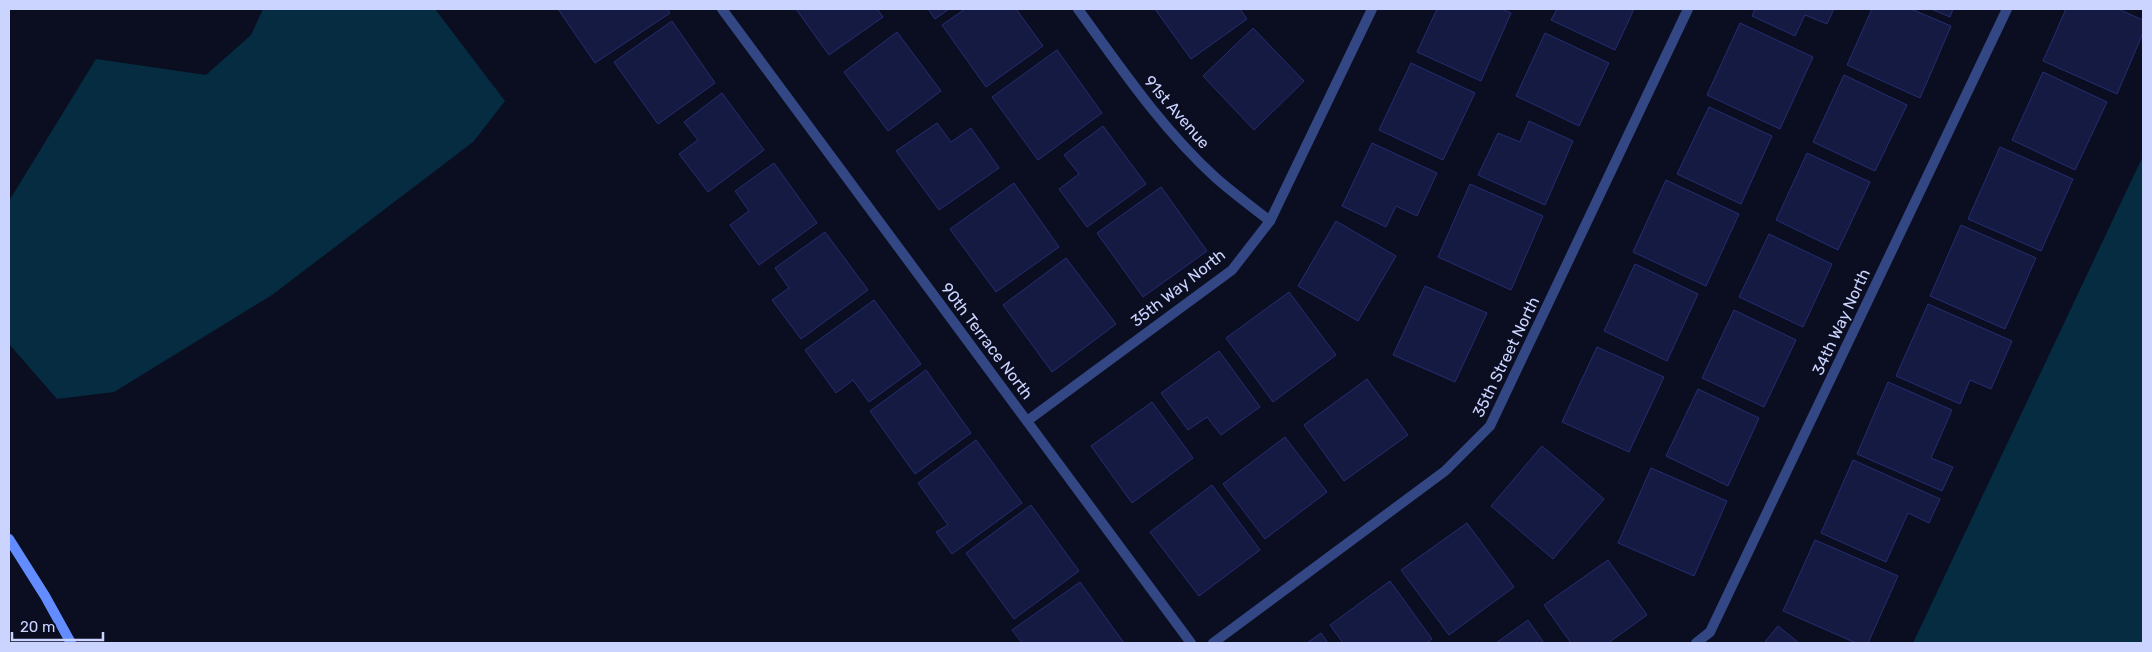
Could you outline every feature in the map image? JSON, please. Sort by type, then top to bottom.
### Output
[{"type":"street","name":"90th Terrace North","points":[[722,9],[1191,643]]},
{"type":"street","name":"91st Avenue","points":[[1078,9],[1130,81],[1166,126],[1216,178],[1270,221]]},
{"type":"street","name":"35th Way North","points":[[1027,420],[1232,270],[1270,221],[1372,9]]},
{"type":"street","name":"35th Street North","points":[[1213,643],[1446,471],[1490,426],[1688,9]]},
{"type":"street","name":"34th Way North","points":[[1696,643],[1710,632],[2007,9]]},
{"type":"street","points":[[9,539],[45,596],[71,643]]},
{"type":"water","points":[[263,9],[435,9],[505,101],[473,142],[272,295],[114,392],[57,399],[9,344],[9,201],[96,59],[206,75],[251,35]]},
{"type":"water","points":[[2143,156],[2143,643],[1913,643]]},
{"type":"building","points":[[558,9],[667,9],[670,13],[595,63]]},
{"type":"building","points":[[796,9],[877,9],[883,17],[829,55]]},
{"type":"building","points":[[928,9],[949,9],[935,19]]},
{"type":"building","points":[[965,9],[1016,9],[1043,46],[986,87],[942,25]]},
{"type":"building","points":[[1155,9],[1240,9],[1247,19],[1191,59]]},
{"type":"building","points":[[1437,9],[1502,9],[1511,13],[1481,81],[1417,52]]},
{"type":"building","points":[[1557,9],[1634,9],[1615,50],[1551,20]]},
{"type":"building","points":[[1755,9],[1834,9],[1827,24],[1805,15],[1795,36],[1752,16]]},
{"type":"building","points":[[1872,9],[1911,9],[1951,26],[1920,98],[1847,65]]},
{"type":"building","points":[[1931,9],[1953,9],[1950,17]]},
{"type":"building","points":[[2066,9],[2118,9],[2143,20],[2143,33],[2117,94],[2043,61]]},
{"type":"building","points":[[672,21],[715,83],[658,124],[614,62]]},
{"type":"building","points":[[1740,23],[1813,57],[1780,129],[1707,95]]},
{"type":"building","points":[[1253,28],[1304,81],[1254,130],[1203,76]]},
{"type":"building","points":[[897,32],[941,91],[888,131],[844,72]]},
{"type":"building","points":[[1545,33],[1609,63],[1579,126],[1516,96]]},
{"type":"building","points":[[1057,50],[1102,113],[1038,160],[992,97]]},
{"type":"building","points":[[1411,63],[1475,93],[1443,160],[1379,130]]},
{"type":"building","points":[[2043,72],[2107,102],[2075,170],[2012,140]]},
{"type":"building","points":[[1844,75],[1907,105],[1875,171],[1813,142]]},
{"type":"building","points":[[722,93],[764,150],[708,192],[679,154],[698,140],[684,122]]},
{"type":"building","points":[[1709,107],[1772,136],[1741,204],[1677,174]]},
{"type":"building","points":[[1529,121],[1573,141],[1545,205],[1478,175],[1498,133],[1520,142]]},
{"type":"building","points":[[937,123],[951,142],[971,128],[999,168],[939,210],[896,151]]},
{"type":"building","points":[[1103,126],[1146,184],[1087,227],[1059,189],[1079,174],[1064,155]]},
{"type":"building","points":[[1372,143],[1437,173],[1417,216],[1396,206],[1386,227],[1342,206]]},
{"type":"building","points":[[2000,147],[2073,179],[2041,251],[1968,219]]},
{"type":"building","points":[[1807,153],[1870,182],[1838,250],[1776,220]]},
{"type":"building","points":[[774,163],[817,223],[759,265],[730,225],[749,211],[735,191]]},
{"type":"building","points":[[1666,180],[1739,214],[1706,286],[1633,252]]},
{"type":"building","points":[[1014,183],[1059,247],[996,292],[950,229]]},
{"type":"building","points":[[1470,184],[1543,216],[1511,290],[1438,257]]},
{"type":"building","points":[[1161,187],[1207,251],[1143,297],[1097,233]]},
{"type":"building","points":[[1336,221],[1396,256],[1358,321],[1298,286]]},
{"type":"building","points":[[1961,225],[2036,258],[2005,329],[1930,296]]},
{"type":"building","points":[[825,232],[868,290],[801,339],[772,300],[789,288],[775,268]]},
{"type":"building","points":[[1769,234],[1832,264],[1803,327],[1739,297]]},
{"type":"building","points":[[1066,258],[1116,324],[1052,372],[1003,305]]},
{"type":"building","points":[[1635,264],[1698,294],[1667,361],[1604,331]]},
{"type":"building","points":[[1425,286],[1487,313],[1455,382],[1393,355]]},
{"type":"building","points":[[1289,292],[1336,355],[1273,402],[1226,338]]},
{"type":"building","points":[[874,300],[921,364],[869,402],[853,380],[836,393],[805,350]]},
{"type":"building","points":[[1928,304],[2012,341],[1991,389],[1970,380],[1960,404],[1896,376]]},
{"type":"building","points":[[1734,310],[1796,340],[1764,407],[1702,378]]},
{"type":"building","points":[[1597,347],[1664,377],[1629,452],[1562,422]]},
{"type":"building","points":[[1219,351],[1260,407],[1221,435],[1207,417],[1188,430],[1161,393]]},
{"type":"building","points":[[926,370],[971,433],[915,474],[870,411]]},
{"type":"building","points":[[1367,379],[1408,435],[1344,481],[1304,425]]},
{"type":"building","points":[[1888,382],[1952,410],[1931,458],[1953,467],[1942,491],[1857,454]]},
{"type":"building","points":[[1698,389],[1759,418],[1728,486],[1666,456]]},
{"type":"building","points":[[1152,402],[1193,458],[1132,503],[1091,446]]},
{"type":"building","points":[[1285,437],[1327,492],[1265,539],[1223,484]]},
{"type":"building","points":[[976,440],[1022,503],[952,554],[936,532],[948,525],[918,483]]},
{"type":"building","points":[[1542,446],[1604,499],[1553,559],[1491,506]]},
{"type":"building","points":[[1853,460],[1940,499],[1929,523],[1908,513],[1886,562],[1821,533]]},
{"type":"building","points":[[1651,468],[1727,501],[1694,576],[1618,543]]},
{"type":"building","points":[[1212,485],[1260,550],[1199,596],[1150,532]]},
{"type":"building","points":[[1031,505],[1079,571],[1014,619],[966,553]]},
{"type":"building","points":[[1467,523],[1514,587],[1449,635],[1401,570]]},
{"type":"building","points":[[1815,540],[1898,576],[1868,643],[1856,643],[1783,611]]},
{"type":"building","points":[[1608,560],[1647,615],[1608,643],[1571,643],[1544,605]]},
{"type":"building","points":[[1390,581],[1432,639],[1427,643],[1343,643],[1330,625]]},
{"type":"building","points":[[1080,582],[1124,643],[1022,643],[1012,630]]},
{"type":"building","points":[[1528,620],[1544,643],[1496,643]]},
{"type":"building","points":[[1778,626],[1799,643],[1764,643]]},
{"type":"building","points":[[1321,633],[1328,643],[1307,643]]}]
